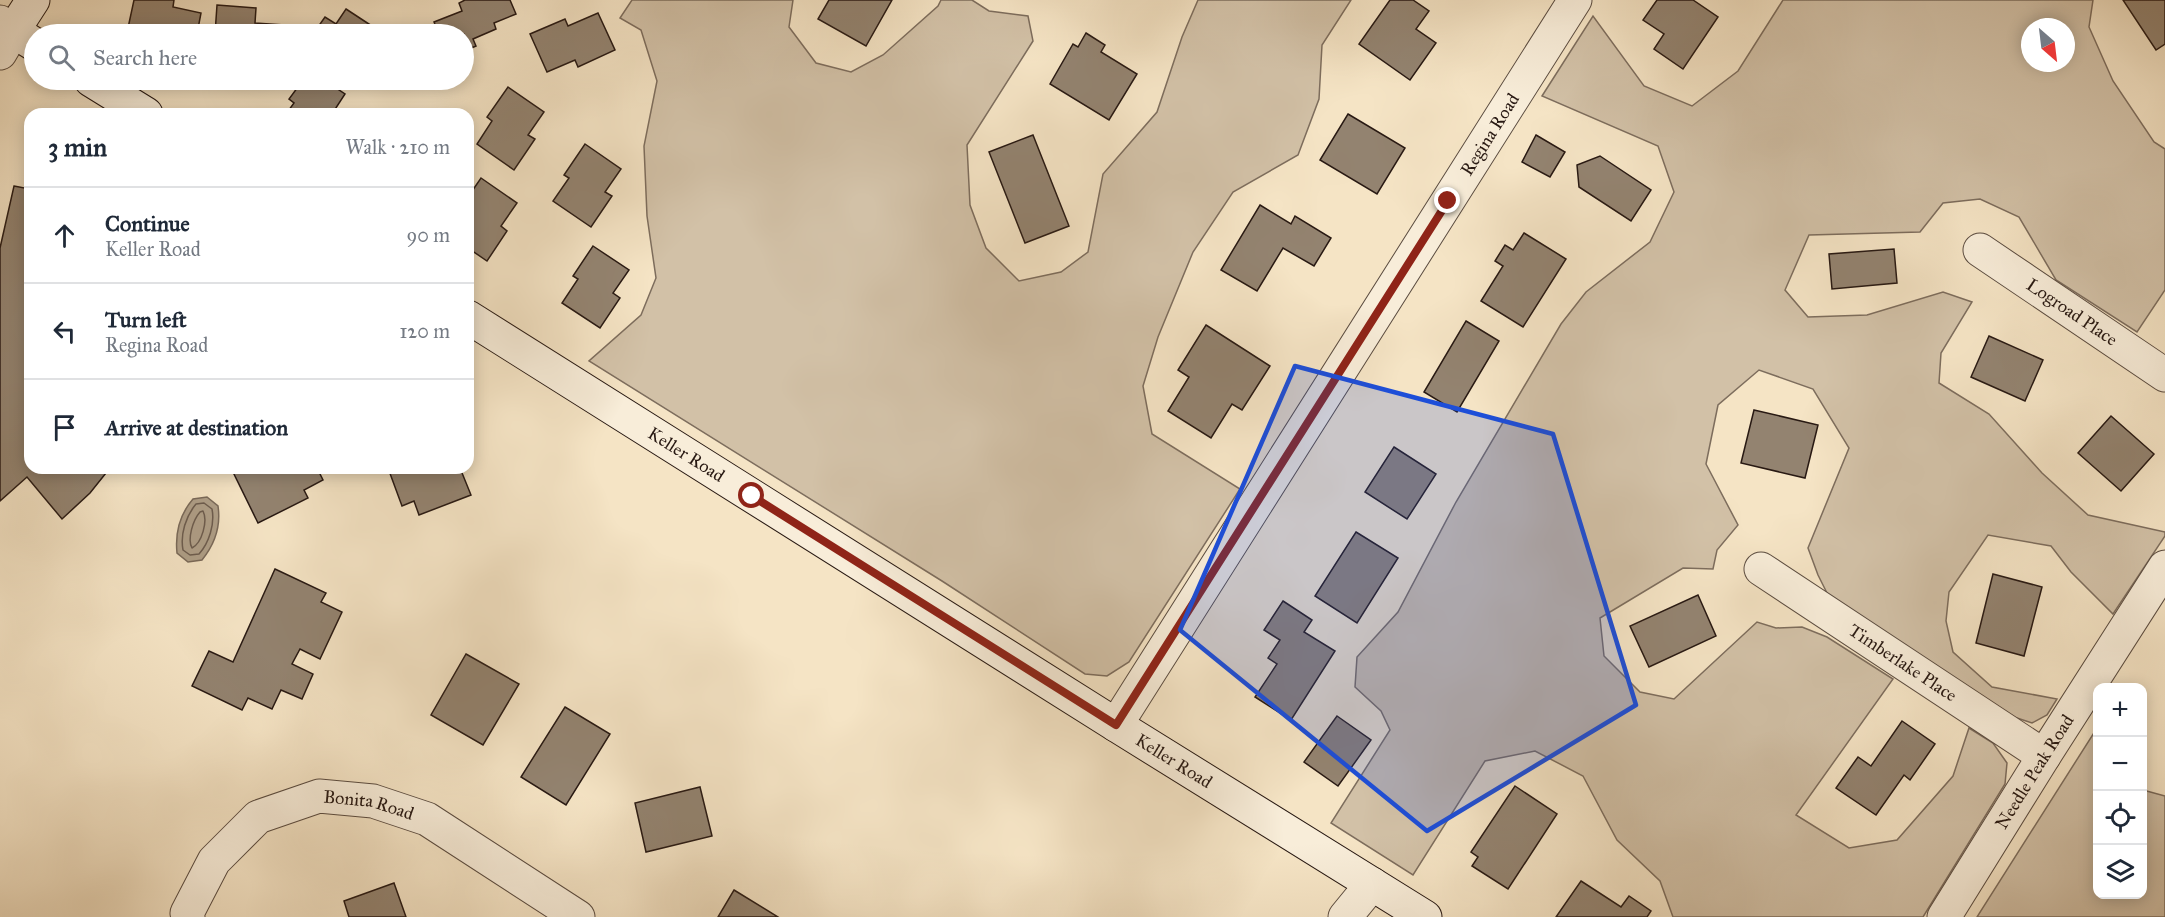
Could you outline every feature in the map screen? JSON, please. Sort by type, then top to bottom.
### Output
[{"type":"street","points":[[12,37],[33,0]]},
{"type":"street","name":"Regina Road","points":[[1116,725],[1575,0]]},
{"type":"street","points":[[107,90],[136,108]]},
{"type":"street","name":"Logroad Place","points":[[1980,250],[2165,375]]},
{"type":"street","name":"Keller Road","points":[[474,321],[1425,917]]},
{"type":"street","name":"Needle Peak Road","points":[[1944,917],[2165,567]]},
{"type":"street","name":"Timberlake Place","points":[[1761,569],[2044,756]]},
{"type":"street","name":"Bonita Road","points":[[188,917],[214,861],[258,817],[318,796],[374,801],[427,819],[578,917]]},
{"type":"street","points":[[1345,917],[1372,884]]},
{"type":"highlighted area","points":[[1295,366],[1553,434],[1636,705],[1427,831],[1180,630]]},
{"type":"shaded area","points":[[632,0],[793,0],[789,27],[816,63],[851,72],[883,55],[938,6],[941,0],[972,0],[989,11],[1028,16],[1033,41],[967,145],[970,205],[986,248],[1019,281],[1061,272],[1088,252],[1103,174],[1157,112],[1182,37],[1198,0],[1351,0],[1322,45],[1319,99],[1298,155],[1233,192],[1193,252],[1158,337],[1143,386],[1152,434],[1240,489],[1129,662],[1107,676],[1085,674],[942,581],[589,361],[641,315],[656,278],[647,216],[644,146],[657,81],[641,30],[620,18]]},
{"type":"shaded area","points":[[1783,0],[2093,0],[2089,27],[2113,81],[2154,142],[2165,149],[2165,290],[2137,332],[2056,280],[2019,217],[1980,199],[1943,203],[1920,232],[1809,235],[1785,290],[1808,317],[1867,315],[1943,292],[1972,302],[1941,353],[1939,383],[1989,414],[2042,473],[2088,515],[2165,532],[2165,536],[2113,614],[2071,572],[2051,546],[1988,535],[1949,592],[1946,621],[1953,652],[1992,687],[2057,699],[2047,715],[2032,723],[2014,717],[1828,595],[1808,548],[1849,448],[1813,389],[1759,370],[1718,405],[1706,464],[1738,525],[1717,550],[1713,569],[1683,568],[1600,618],[1604,656],[1640,692],[1674,699],[1757,622],[1776,628],[1802,627],[1827,637],[1893,679],[1796,815],[1849,848],[1897,840],[1953,776],[1969,728],[1993,743],[2007,763],[2005,784],[1923,917],[1673,917],[1660,881],[1617,840],[1583,776],[1535,751],[1485,761],[1413,875],[1331,823],[1390,730],[1381,711],[1355,687],[1357,657],[1398,612],[1456,502],[1561,324],[1586,292],[1650,242],[1674,192],[1658,146],[1542,96],[1593,16],[1644,86],[1692,106],[1738,71]]},
{"type":"shaded area","points":[[2093,734],[2093,899],[2147,899],[2147,791],[2165,796],[2165,917],[1977,917]]},
{"type":"water","points":[[207,497],[218,506],[219,521],[216,534],[202,560],[188,562],[177,553],[179,524],[193,499]]},
{"type":"building","points":[[134,0],[174,0],[173,7],[201,13],[199,24],[129,24]]},
{"type":"building","points":[[465,0],[510,0],[516,14],[494,23],[496,29],[474,39],[474,24],[435,24],[434,22],[462,11],[459,3]]},
{"type":"building","points":[[829,0],[892,0],[866,46],[818,19]]},
{"type":"building","points":[[1390,0],[1413,0],[1429,11],[1416,29],[1436,43],[1410,80],[1359,44]]},
{"type":"building","points":[[1657,0],[1693,0],[1718,17],[1683,69],[1654,49],[1664,34],[1643,20]]},
{"type":"building","points":[[2123,0],[2165,0],[2165,44],[2156,50]]},
{"type":"building","points":[[217,5],[256,8],[255,23],[270,24],[216,24]]},
{"type":"building","points":[[346,9],[369,24],[336,24]]},
{"type":"building","points":[[598,13],[615,50],[578,67],[575,60],[547,72],[530,34],[565,19],[568,26]]},
{"type":"building","points":[[325,17],[336,24],[320,24]]},
{"type":"building","points":[[1086,33],[1105,45],[1101,52],[1137,74],[1109,120],[1050,84],[1073,44],[1078,47]]},
{"type":"building","points":[[508,87],[544,112],[528,135],[535,139],[514,170],[477,144],[492,121],[487,117]]},
{"type":"building","points":[[296,90],[339,90],[345,94],[336,108],[290,108],[294,103],[289,99]]},
{"type":"building","points":[[1348,114],[1405,148],[1377,194],[1320,160]]},
{"type":"building","points":[[1033,135],[1069,226],[1025,243],[989,152]]},
{"type":"building","points":[[1536,135],[1565,152],[1550,177],[1522,162]]},
{"type":"building","points":[[585,144],[621,169],[605,192],[612,196],[591,227],[553,201],[569,178],[564,175]]},
{"type":"building","points":[[1600,156],[1651,190],[1631,221],[1579,187],[1577,165]]},
{"type":"building","points":[[481,178],[517,203],[501,226],[507,231],[487,261],[474,252],[474,188]]},
{"type":"building","points":[[14,186],[24,188],[24,474],[105,474],[90,493],[62,519],[27,477],[0,501],[0,248]]},
{"type":"building","points":[[1260,205],[1291,224],[1295,216],[1331,238],[1314,266],[1283,248],[1257,291],[1221,270]]},
{"type":"building","points":[[1524,233],[1566,259],[1523,327],[1481,301],[1503,266],[1495,261],[1505,245],[1513,250]]},
{"type":"building","points":[[593,246],[629,270],[613,293],[620,298],[600,328],[562,303],[578,279],[573,276]]},
{"type":"building","points":[[1894,249],[1897,283],[1832,289],[1829,254]]},
{"type":"building","points":[[1466,321],[1499,341],[1457,412],[1424,392]]},
{"type":"building","points":[[1206,325],[1270,366],[1242,410],[1232,404],[1211,438],[1168,411],[1189,377],[1178,370]]},
{"type":"building","points":[[1989,336],[2043,360],[2025,401],[1971,377]]},
{"type":"building","points":[[1754,410],[1818,425],[1805,478],[1741,463]]},
{"type":"building","points":[[2111,416],[2154,454],[2121,491],[2078,453]]},
{"type":"building","points":[[1394,447],[1436,474],[1407,519],[1365,492]]},
{"type":"building","points":[[234,474],[320,474],[323,480],[304,490],[308,498],[258,523]]},
{"type":"building","points":[[390,474],[462,474],[471,495],[419,515],[414,501],[402,506]]},
{"type":"building","points":[[1356,532],[1398,558],[1357,623],[1315,596]]},
{"type":"building","points":[[275,569],[326,593],[321,602],[342,612],[320,659],[300,649],[292,664],[313,674],[302,699],[281,690],[272,709],[248,698],[242,710],[192,686],[209,651],[233,662]]},
{"type":"building","points":[[1993,574],[2042,587],[2024,656],[1976,643]]},
{"type":"building","points":[[1698,595],[1716,636],[1649,667],[1630,626]]},
{"type":"building","points":[[1283,601],[1312,620],[1304,632],[1335,651],[1291,720],[1255,697],[1277,664],[1268,658],[1280,640],[1264,630]]},
{"type":"building","points":[[466,654],[519,684],[483,745],[431,715]]},
{"type":"building","points":[[565,707],[610,734],[566,805],[521,777]]},
{"type":"building","points":[[1337,716],[1371,740],[1338,786],[1304,762]]},
{"type":"building","points":[[1902,721],[1935,744],[1910,780],[1904,775],[1876,815],[1836,788],[1858,757],[1871,766]]},
{"type":"building","points":[[1515,786],[1557,814],[1508,889],[1472,866],[1478,857],[1471,852]]},
{"type":"building","points":[[700,787],[712,836],[646,852],[635,803]]},
{"type":"building","points":[[1581,881],[1621,907],[1629,896],[1651,911],[1647,917],[1556,917]]},
{"type":"building","points":[[394,883],[406,917],[349,917],[344,901]]},
{"type":"building","points":[[734,890],[778,917],[718,917]]},
{"type":"route","points":[[752,496],[1116,725],[1448,201]]}]
